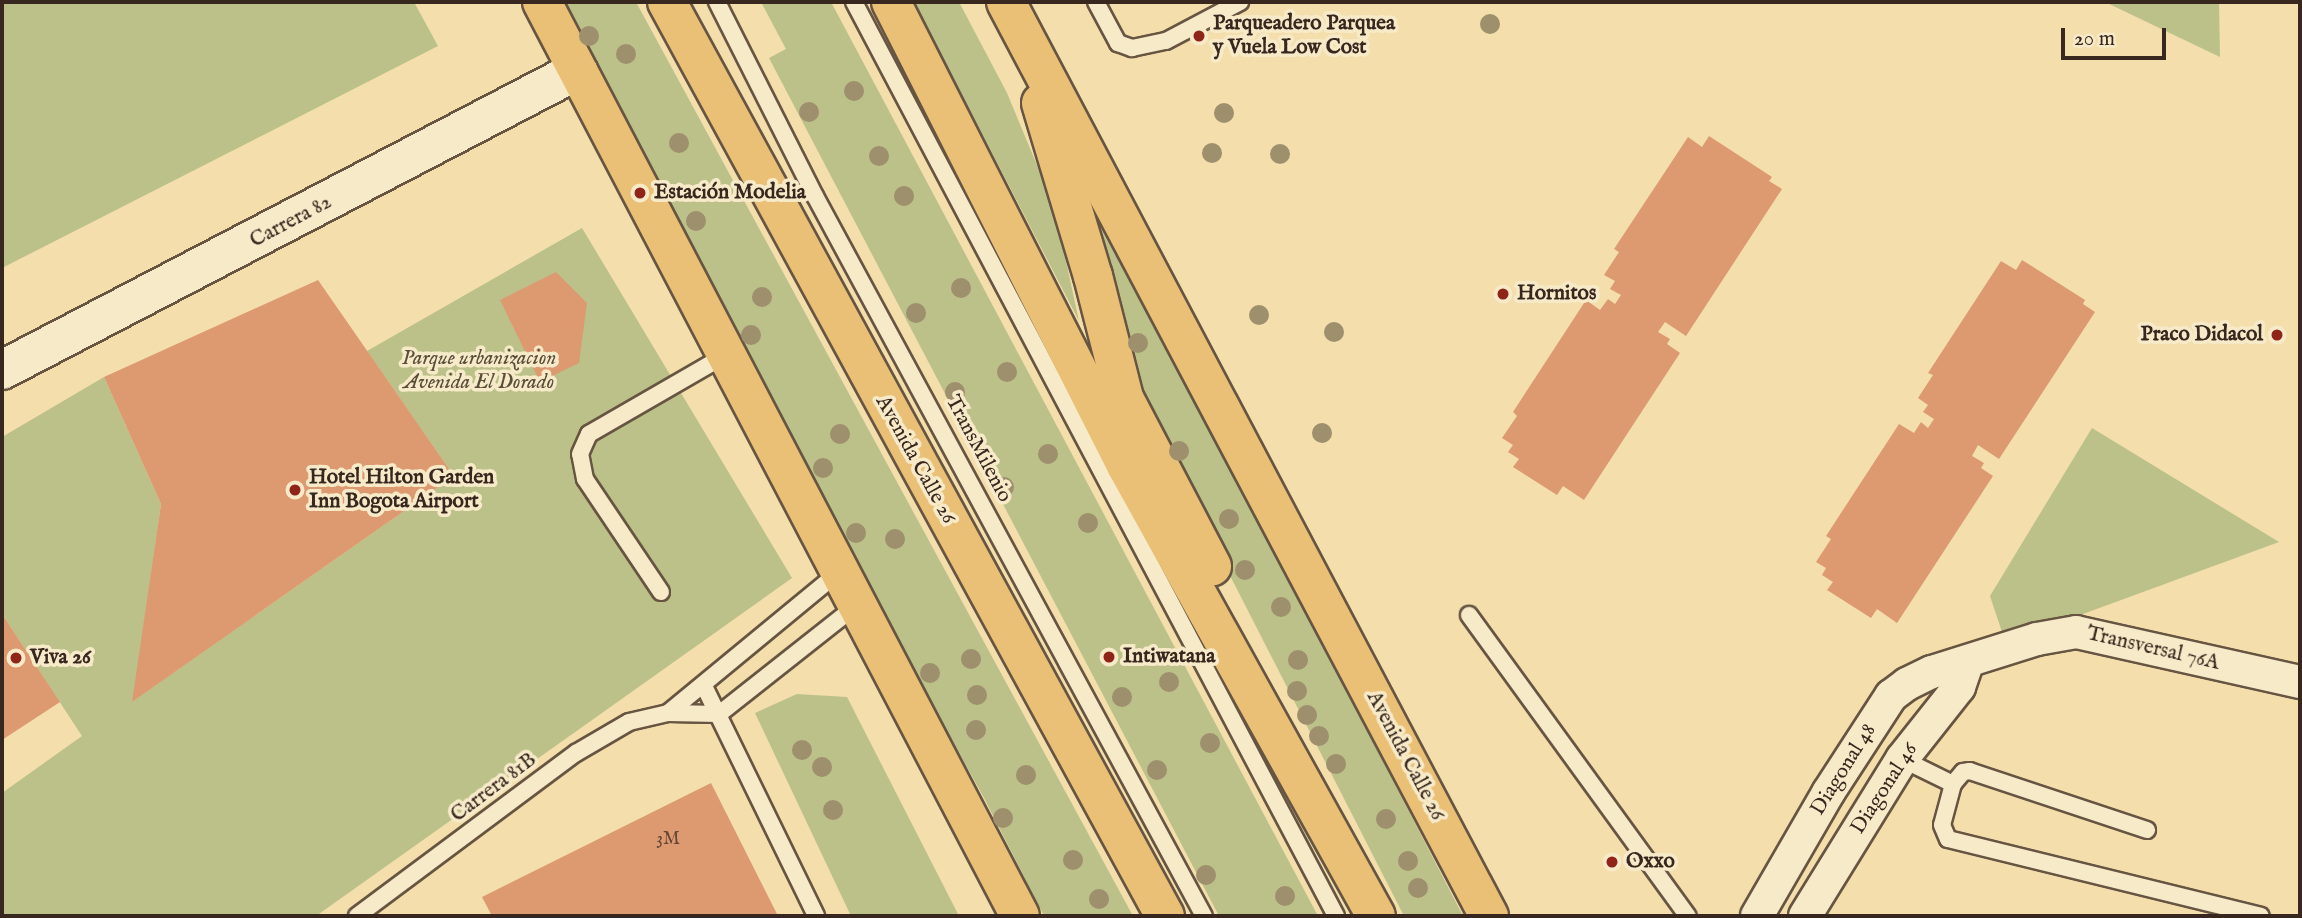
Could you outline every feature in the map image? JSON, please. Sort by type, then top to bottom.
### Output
[{"type":"main road","points":[[542,2],[1020,916]]},
{"type":"main road","name":"Avenida Calle 26","points":[[667,2],[1164,914]]},
{"type":"main road","points":[[891,2],[1127,467],[1376,916]]},
{"type":"main road","points":[[1012,12],[1093,276],[1124,398],[1225,591],[1316,805]]},
{"type":"main road","name":"Avenida Calle 26","points":[[1012,12],[1489,916]]},
{"type":"street","name":"Carrera 82","points":[[2,370],[578,70]]},
{"type":"street","name":"Transversal 76A","points":[[1967,664],[2037,639],[2076,632],[2300,682]]},
{"type":"street","name":"Diagonal 46","points":[[1805,916],[1902,759],[1959,687],[1967,664]]},
{"type":"street","name":"Diagonal 48","points":[[1757,916],[1828,793],[1891,696],[1913,681],[1967,664]]},
{"type":"street","points":[[1828,793],[1868,813]]},
{"type":"lane","name":"TransMilenio","points":[[717,2],[815,196],[1204,916]]},
{"type":"lane","points":[[854,2],[1336,916]]},
{"type":"lane","points":[[1096,2],[1118,43],[1132,48],[1166,41],[1240,2]]},
{"type":"lane","points":[[661,592],[585,480],[580,454],[589,434],[726,355]]},
{"type":"lane","name":"Carrera 81B","points":[[668,713],[840,571]]},
{"type":"lane","points":[[719,714],[857,605]]},
{"type":"lane","points":[[1469,615],[1688,916]]},
{"type":"lane","points":[[704,685],[816,916]]},
{"type":"lane","name":"Carrera 81B","points":[[357,916],[576,753],[629,722],[668,713],[719,714]]},
{"type":"lane","points":[[1902,759],[1953,784]]},
{"type":"lane","points":[[2147,830],[1970,771],[1963,772],[1953,784],[1942,825],[1948,839],[2261,916]]},
{"type":"green space","points":[[2,2],[414,2],[438,46],[2,268]]},
{"type":"green space","points":[[559,2],[636,2],[1133,916],[1044,916],[984,798],[819,498]]},
{"type":"green space","points":[[761,2],[831,2],[1318,916],[1219,916],[769,58],[786,49]]},
{"type":"green space","points":[[914,2],[959,2],[1007,93],[1054,206],[1079,321]]},
{"type":"green space","points":[[2105,2],[2219,2],[2220,57]]},
{"type":"green space","points":[[1094,216],[1239,483],[1463,916],[1404,916],[1172,462],[1137,385]]},
{"type":"green space","name":"Parque urbanizacion Avenida El Dorado","points":[[582,228],[792,578],[316,916],[2,916],[2,793],[82,736],[2,614],[2,437],[104,377],[161,504],[133,701],[454,476],[367,351]]},
{"type":"green space","points":[[2092,428],[2279,542],[2026,635],[2002,632],[1990,596]]},
{"type":"green space","points":[[797,694],[847,697],[959,916],[851,916],[755,713]]},
{"type":"building","points":[[1709,136],[1772,177],[1769,181],[1782,189],[1686,336],[1665,322],[1658,332],[1670,339],[1667,344],[1680,353],[1584,500],[1563,486],[1557,495],[1513,467],[1519,459],[1508,452],[1513,445],[1502,438],[1517,416],[1513,412],[1586,300],[1600,310],[1608,299],[1615,304],[1621,295],[1610,289],[1615,281],[1604,275],[1619,252],[1614,249],[1688,137],[1702,147]]},
{"type":"building","points":[[2022,260],[2085,300],[2083,304],[2095,312],[1999,459],[1978,445],[1972,456],[1984,463],[1981,468],[1993,476],[1897,623],[1877,609],[1871,618],[1827,590],[1833,582],[1822,575],[1826,568],[1816,562],[1831,539],[1826,536],[1899,424],[1914,433],[1921,422],[1928,428],[1934,419],[1923,412],[1928,405],[1918,398],[1933,375],[1928,373],[2001,261],[2016,270]]},
{"type":"building","points":[[556,272],[587,303],[579,363],[540,382],[500,300]]},
{"type":"building","name":"Hotel Hilton Garden Inn Bogota Airport","points":[[318,280],[454,476],[132,702],[161,504],[104,377]]},
{"type":"building","name":"Viva 26","points":[[2,614],[60,702],[2,740]]},
{"type":"building","points":[[711,783],[778,916],[492,916],[482,897]]},
{"type":"place","name":"Parqueadero Parquea y Vuela Low Cost","points":[[1199,36]]},
{"type":"place","name":"Estación Modelia","points":[[640,193]]},
{"type":"place","name":"Hornitos","points":[[1503,294]]},
{"type":"place","name":"Praco Didacol","points":[[2277,335]]},
{"type":"place","name":"Hotel Hilton Garden Inn Bogota Airport","points":[[295,490]]},
{"type":"place","name":"Intiwatana","points":[[1109,657]]},
{"type":"place","name":"Viva 26","points":[[16,658]]},
{"type":"place","name":"Oxxo","points":[[1612,862]]}]
